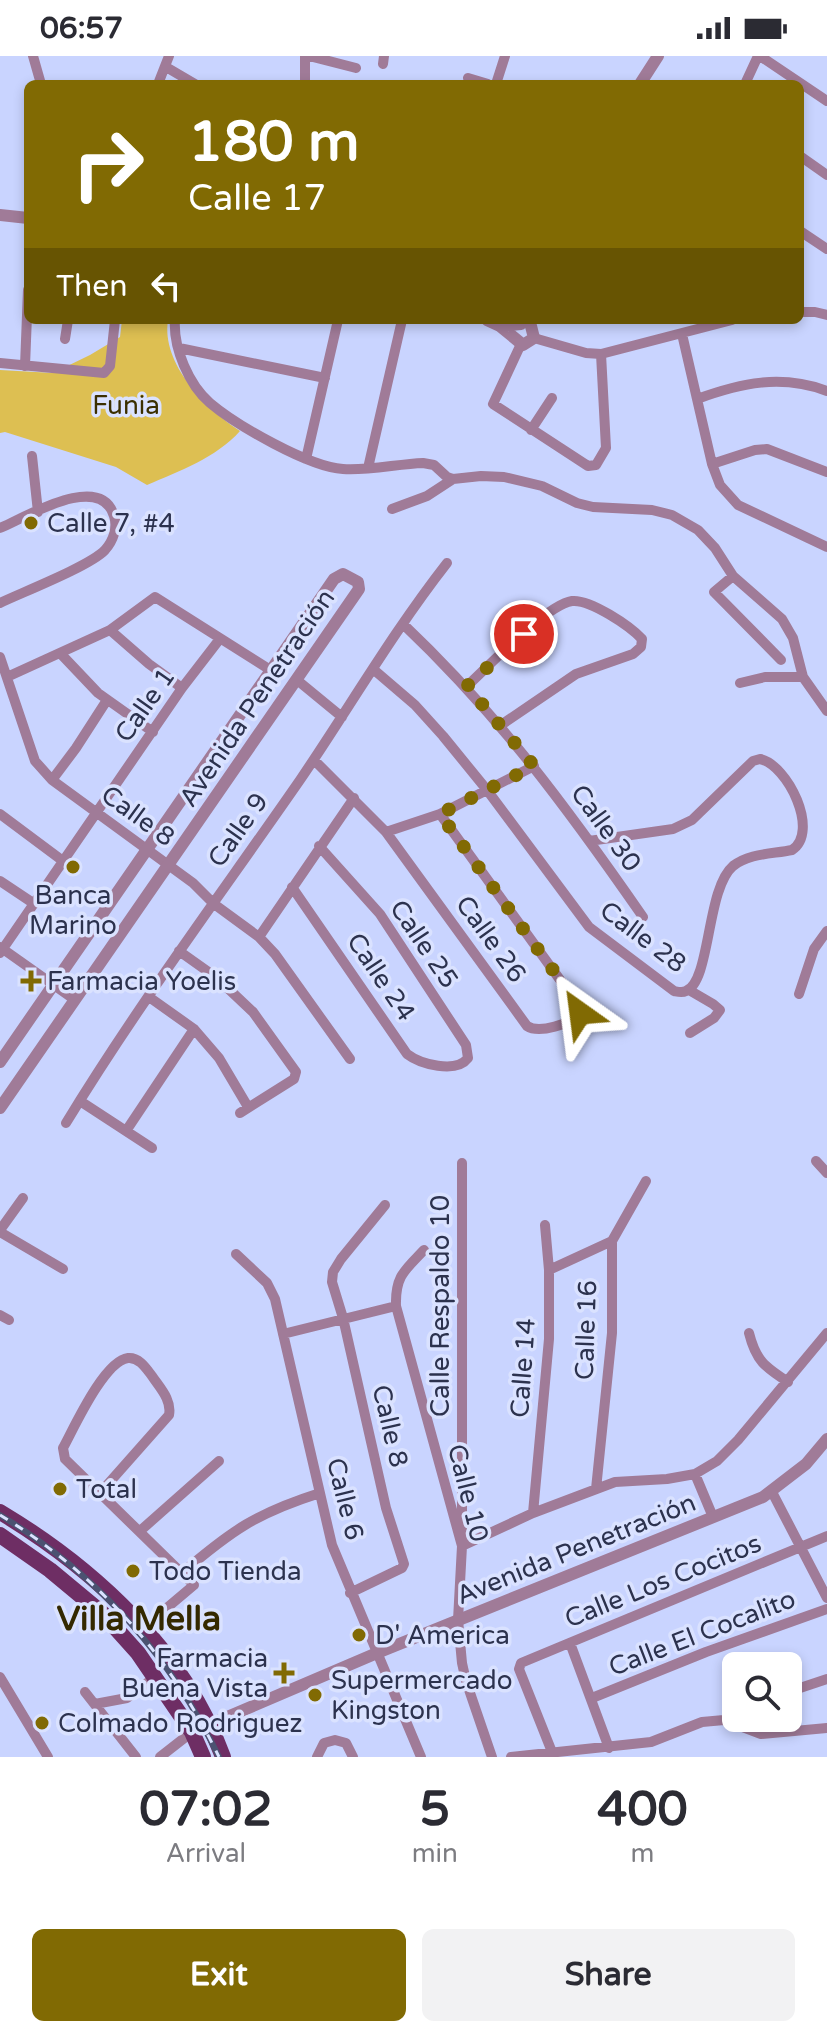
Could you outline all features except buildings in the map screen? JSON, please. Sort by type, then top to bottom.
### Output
[{"type":"main road","points":[[0,1512],[51,1543],[107,1590],[143,1628],[179,1673],[211,1723],[223,1757]]},
{"type":"main road","points":[[0,1535],[50,1570],[103,1614],[155,1677],[192,1732],[203,1757]]},
{"type":"street","points":[[33,56],[40,80]]},
{"type":"street","points":[[305,80],[307,56],[356,68]]},
{"type":"street","points":[[497,80],[505,56]]},
{"type":"street","points":[[643,80],[658,56]]},
{"type":"street","points":[[653,80],[668,56]]},
{"type":"street","points":[[747,80],[759,56],[795,80]]},
{"type":"street","points":[[167,62],[190,80]]},
{"type":"street","points":[[468,78],[475,80]]},
{"type":"street","points":[[804,86],[827,101]]},
{"type":"street","points":[[804,159],[827,175]]},
{"type":"street","points":[[0,215],[24,218]]},
{"type":"street","points":[[804,234],[827,249]]},
{"type":"street","points":[[804,312],[827,315]]},
{"type":"street","points":[[25,366],[27,324]]},
{"type":"street","points":[[65,339],[67,324]]},
{"type":"street","points":[[0,363],[106,372],[110,366],[115,324]]},
{"type":"street","points":[[176,324],[179,348],[192,380],[210,403],[261,436],[306,459],[343,469],[423,463],[434,465],[453,479],[504,477],[542,486],[593,507],[652,510],[672,515],[698,530],[715,548],[733,576],[782,619],[793,638],[803,677],[827,711]]},
{"type":"street","points":[[306,459],[337,324]]},
{"type":"street","points":[[368,468],[401,324]]},
{"type":"street","points":[[496,324],[518,341],[529,343],[527,325]]},
{"type":"street","points":[[500,326],[527,325],[586,353],[601,354],[716,324]]},
{"type":"street","points":[[527,325],[514,330],[518,341],[493,404],[588,466],[596,465],[606,448],[601,354]]},
{"type":"street","points":[[682,334],[712,464],[720,485],[738,505],[827,547]]},
{"type":"street","points":[[179,348],[325,378]]},
{"type":"street","points":[[697,399],[736,385],[765,381],[798,381],[827,391]]},
{"type":"street","points":[[531,430],[552,398]]},
{"type":"street","points":[[712,464],[767,449],[827,472]]},
{"type":"street","points":[[32,456],[38,512]]},
{"type":"street","points":[[392,509],[427,496],[453,479]]},
{"type":"street","points":[[0,528],[75,497],[99,498],[113,512],[116,522],[113,539],[96,557],[0,603]]},
{"type":"street","name":"Calle 9","points":[[66,1123],[179,951],[314,760],[447,563]]},
{"type":"street","name":"Avenida Penetración","points":[[0,1062],[334,579],[347,574],[358,582],[359,589],[0,1108]]},
{"type":"street","points":[[733,576],[714,592],[781,660]]},
{"type":"street","points":[[7,677],[110,630],[155,597],[272,671]]},
{"type":"street","points":[[467,686],[549,612],[574,600],[592,605],[632,629],[642,639],[641,647],[633,654],[576,674],[501,725]]},
{"type":"street","name":"Calle 30","points":[[403,624],[467,686],[501,725],[643,917]]},
{"type":"street","points":[[110,630],[182,688]]},
{"type":"street","name":"Calle 1","points":[[1,950],[182,688],[219,640]]},
{"type":"street","points":[[60,653],[107,700],[153,732]]},
{"type":"street","name":"Calle 8","points":[[0,657],[35,761],[52,780],[193,883],[214,904],[259,937],[275,954],[350,1059]]},
{"type":"street","name":"Calle 28","points":[[373,669],[415,705],[487,790],[589,927],[674,991],[683,993],[696,980],[723,877],[743,860],[792,850],[799,846],[803,832],[797,799],[790,784],[777,768],[760,759],[753,761],[692,820],[673,829],[589,841]]},
{"type":"street","points":[[740,683],[765,677],[803,677]]},
{"type":"street","points":[[297,680],[342,717]]},
{"type":"street","points":[[52,780],[107,700]]},
{"type":"street","name":"Calle 26","points":[[314,760],[386,832],[527,1026],[538,1030],[575,1019],[580,1013],[579,1006],[440,814]]},
{"type":"street","points":[[386,832],[440,814],[534,766]]},
{"type":"street","points":[[259,937],[354,798]]},
{"type":"street","points":[[0,814],[63,861]]},
{"type":"street","name":"Calle 25","points":[[319,846],[380,914],[466,1045],[468,1058],[464,1064],[451,1067]]},
{"type":"street","points":[[0,881],[33,903]]},
{"type":"street","name":"Calle 24","points":[[292,887],[407,1054],[415,1060],[451,1067]]},
{"type":"street","points":[[799,994],[814,949],[827,931]]},
{"type":"street","points":[[1,950],[75,1000]]},
{"type":"street","points":[[149,997],[194,1029],[219,1058],[244,1110],[294,1079],[296,1072],[253,1012],[217,978],[179,951]]},
{"type":"street","points":[[689,990],[720,1010],[714,1018],[690,1033]]},
{"type":"street","points":[[126,1131],[194,1029]]},
{"type":"street","points":[[80,1101],[152,1148]]},
{"type":"street","points":[[816,1161],[827,1173]]},
{"type":"street","name":"Calle Respaldo 10","points":[[462,1163],[462,1546]]},
{"type":"street","name":"Calle 16","points":[[596,1489],[612,1333],[612,1241],[646,1181]]},
{"type":"street","points":[[23,1198],[0,1231],[63,1269]]},
{"type":"street","name":"Calle 8","points":[[350,1593],[402,1568],[404,1560],[386,1508],[332,1282],[333,1272],[385,1205]]},
{"type":"street","name":"Calle 14","points":[[533,1513],[549,1339],[549,1270],[545,1225]]},
{"type":"street","points":[[549,1270],[612,1241]]},
{"type":"street","name":"Calle 10","points":[[424,1250],[398,1277],[396,1306],[462,1546],[458,1620],[466,1681],[492,1757]]},
{"type":"street","name":"Calle 6","points":[[236,1254],[267,1283],[275,1299],[332,1545],[421,1757]]},
{"type":"street","points":[[283,1334],[396,1306]]},
{"type":"street","points":[[749,1333],[753,1352],[765,1367],[788,1382]]},
{"type":"street","points":[[462,1546],[533,1513],[615,1482],[695,1474],[717,1461],[738,1440],[827,1333]]},
{"type":"street","points":[[100,1493],[165,1420],[170,1408],[144,1365],[137,1360],[124,1359],[104,1377],[63,1448],[62,1455],[100,1493],[140,1531],[194,1585],[143,1628]]},
{"type":"street","name":"Avenida Penetración","points":[[192,1732],[772,1492],[806,1464],[827,1439]]},
{"type":"street","points":[[140,1531],[219,1461]]},
{"type":"street","points":[[695,1474],[713,1517]]},
{"type":"street","points":[[772,1492],[827,1598]]},
{"type":"street","points":[[182,1573],[234,1530],[258,1516],[320,1493]]},
{"type":"street","name":"Calle Los Cocitos","points":[[552,1752],[519,1669],[521,1663],[827,1536]]},
{"type":"street","name":"Calle El Cocalito","points":[[592,1698],[706,1652],[827,1609]]},
{"type":"street","points":[[570,1643],[609,1748]]},
{"type":"street","points":[[0,1677],[48,1757]]},
{"type":"street","points":[[95,1704],[127,1698],[155,1677]]},
{"type":"street","points":[[802,1687],[827,1679]]},
{"type":"street","points":[[85,1692],[136,1757]]},
{"type":"street","points":[[511,1757],[552,1752],[582,1754],[651,1742],[702,1722],[722,1720]]},
{"type":"street","points":[[802,1730],[827,1728]]},
{"type":"street","points":[[160,1757],[192,1732]]},
{"type":"street","points":[[756,1732],[783,1732]]},
{"type":"street","points":[[317,1757],[324,1743],[335,1740],[346,1743],[353,1757]]},
{"type":"green space","name":"Funia","points":[[122,324],[168,324],[172,353],[189,384],[213,411],[240,431],[208,456],[147,485],[116,467],[0,433],[0,370],[53,373],[120,337]]},
{"type":"railway","points":[[0,1515],[68,1563],[128,1620],[178,1684],[219,1757]]},
{"type":"place","name":"Calle 7, #4","points":[[31,523]]},
{"type":"place","name":"Banca Marino","points":[[73,867]]},
{"type":"place","name":"Farmacia Yoelis","points":[[31,981]]},
{"type":"place","name":"Total","points":[[60,1489]]},
{"type":"place","name":"Todo Tienda","points":[[133,1571]]},
{"type":"place","name":"D' America","points":[[359,1635]]},
{"type":"place","name":"Farmacia Buena Vista","points":[[284,1673]]},
{"type":"place","name":"Supermercado Kingston","points":[[315,1695]]},
{"type":"place","name":"Colmado Rodriguez","points":[[42,1723]]},
{"type":"district","name":"Villa Mella","points":[[139,1619]]},
{"type":"route","points":[[524,634],[467,686],[534,766],[440,814],[579,1006],[580,1013]]}]
